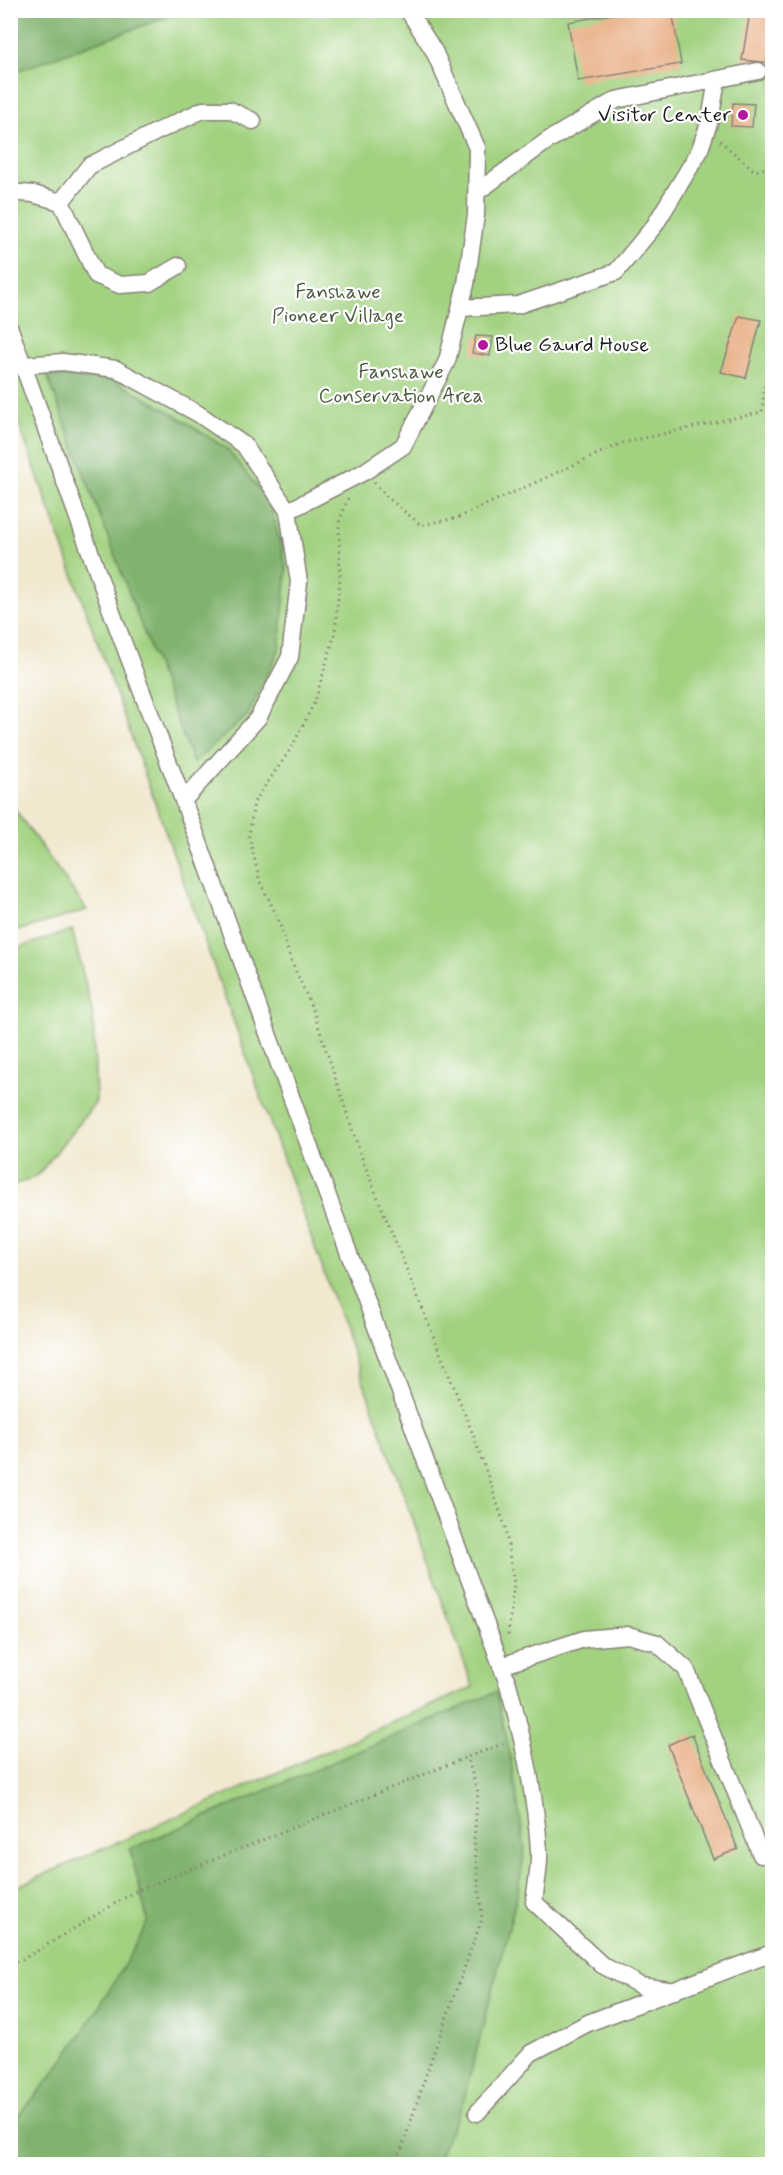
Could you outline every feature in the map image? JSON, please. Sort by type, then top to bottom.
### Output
[{"type":"street","points":[[288,511],[364,472],[403,446],[447,361],[460,308],[476,215],[477,148],[434,51],[408,10]]},
{"type":"street","points":[[477,192],[547,141],[616,100],[759,71]]},
{"type":"street","points":[[460,308],[518,305],[616,272],[655,225],[699,152],[707,129],[717,80]]},
{"type":"street","points":[[61,202],[89,166],[203,110],[230,110],[253,121]]},
{"type":"street","points":[[10,192],[33,194],[61,202],[96,275],[120,285],[149,283],[178,266]]},
{"type":"street","points":[[10,329],[115,621],[501,1666],[523,1738],[539,1853],[534,1902],[602,1965],[641,1986],[675,1991]]},
{"type":"street","points":[[24,365],[63,362],[116,369],[198,413],[244,445],[288,511],[299,582],[290,657],[258,718],[183,801]]},
{"type":"street","points":[[501,1666],[584,1639],[628,1635],[657,1644],[686,1670],[761,1855]]},
{"type":"street","points":[[477,2113],[531,2053],[588,2024],[772,1953]]},
{"type":"path","points":[[707,129],[755,171],[772,166]]},
{"type":"path","points":[[364,472],[387,497],[421,525],[458,518],[622,443],[762,412],[772,312]]},
{"type":"path","points":[[350,496],[339,522],[340,577],[332,644],[315,701],[292,747],[254,802],[249,836],[260,882],[278,918],[290,958],[313,1010],[361,1156],[474,1437],[505,1526],[514,1584],[509,1634],[501,1666]]},
{"type":"path","points":[[10,1963],[22,1960],[134,1892],[466,1757],[523,1738]]},
{"type":"path","points":[[392,2164],[401,2151],[482,1919],[474,1839],[478,1792],[466,1757]]},
{"type":"green space","points":[[11,10],[184,10],[184,11],[11,73]]},
{"type":"green space","name":"Fanshawe Conservation Area","points":[[11,11],[772,11],[772,2164],[11,2164],[11,1889],[473,1687],[11,402]]},
{"type":"green space","points":[[47,375],[115,381],[169,411],[227,449],[270,503],[287,570],[279,650],[248,715],[193,763]]},
{"type":"green space","points":[[11,804],[87,910],[11,933]]},
{"type":"green space","points":[[72,930],[93,1014],[96,1102],[37,1176],[11,1186],[11,950]]},
{"type":"green space","points":[[496,1692],[510,1755],[525,1849],[517,1896],[462,2106],[435,2164],[11,2164],[11,2123],[50,2078],[86,2027],[119,1975],[148,1922],[130,1849]]},
{"type":"building","points":[[635,10],[672,10],[681,64],[578,81],[568,22]]},
{"type":"building","points":[[750,12],[772,14],[772,63],[742,60]]},
{"type":"building","name":"Visitor Center","points":[[733,103],[754,104],[752,127],[731,126]]},
{"type":"building","points":[[739,316],[761,320],[746,378],[721,372]]},
{"type":"building","name":"Blue Gaurd House","points":[[476,336],[493,337],[490,356],[472,353]]},
{"type":"building","points":[[692,1734],[738,1849],[713,1859],[668,1745]]},
{"type":"place","name":"Visitor Center","points":[[743,115]]},
{"type":"place","name":"Blue Gaurd House","points":[[483,345]]},
{"type":"park label","name":"Fanshawe Pioneer Village","points":[[338,304]]}]
